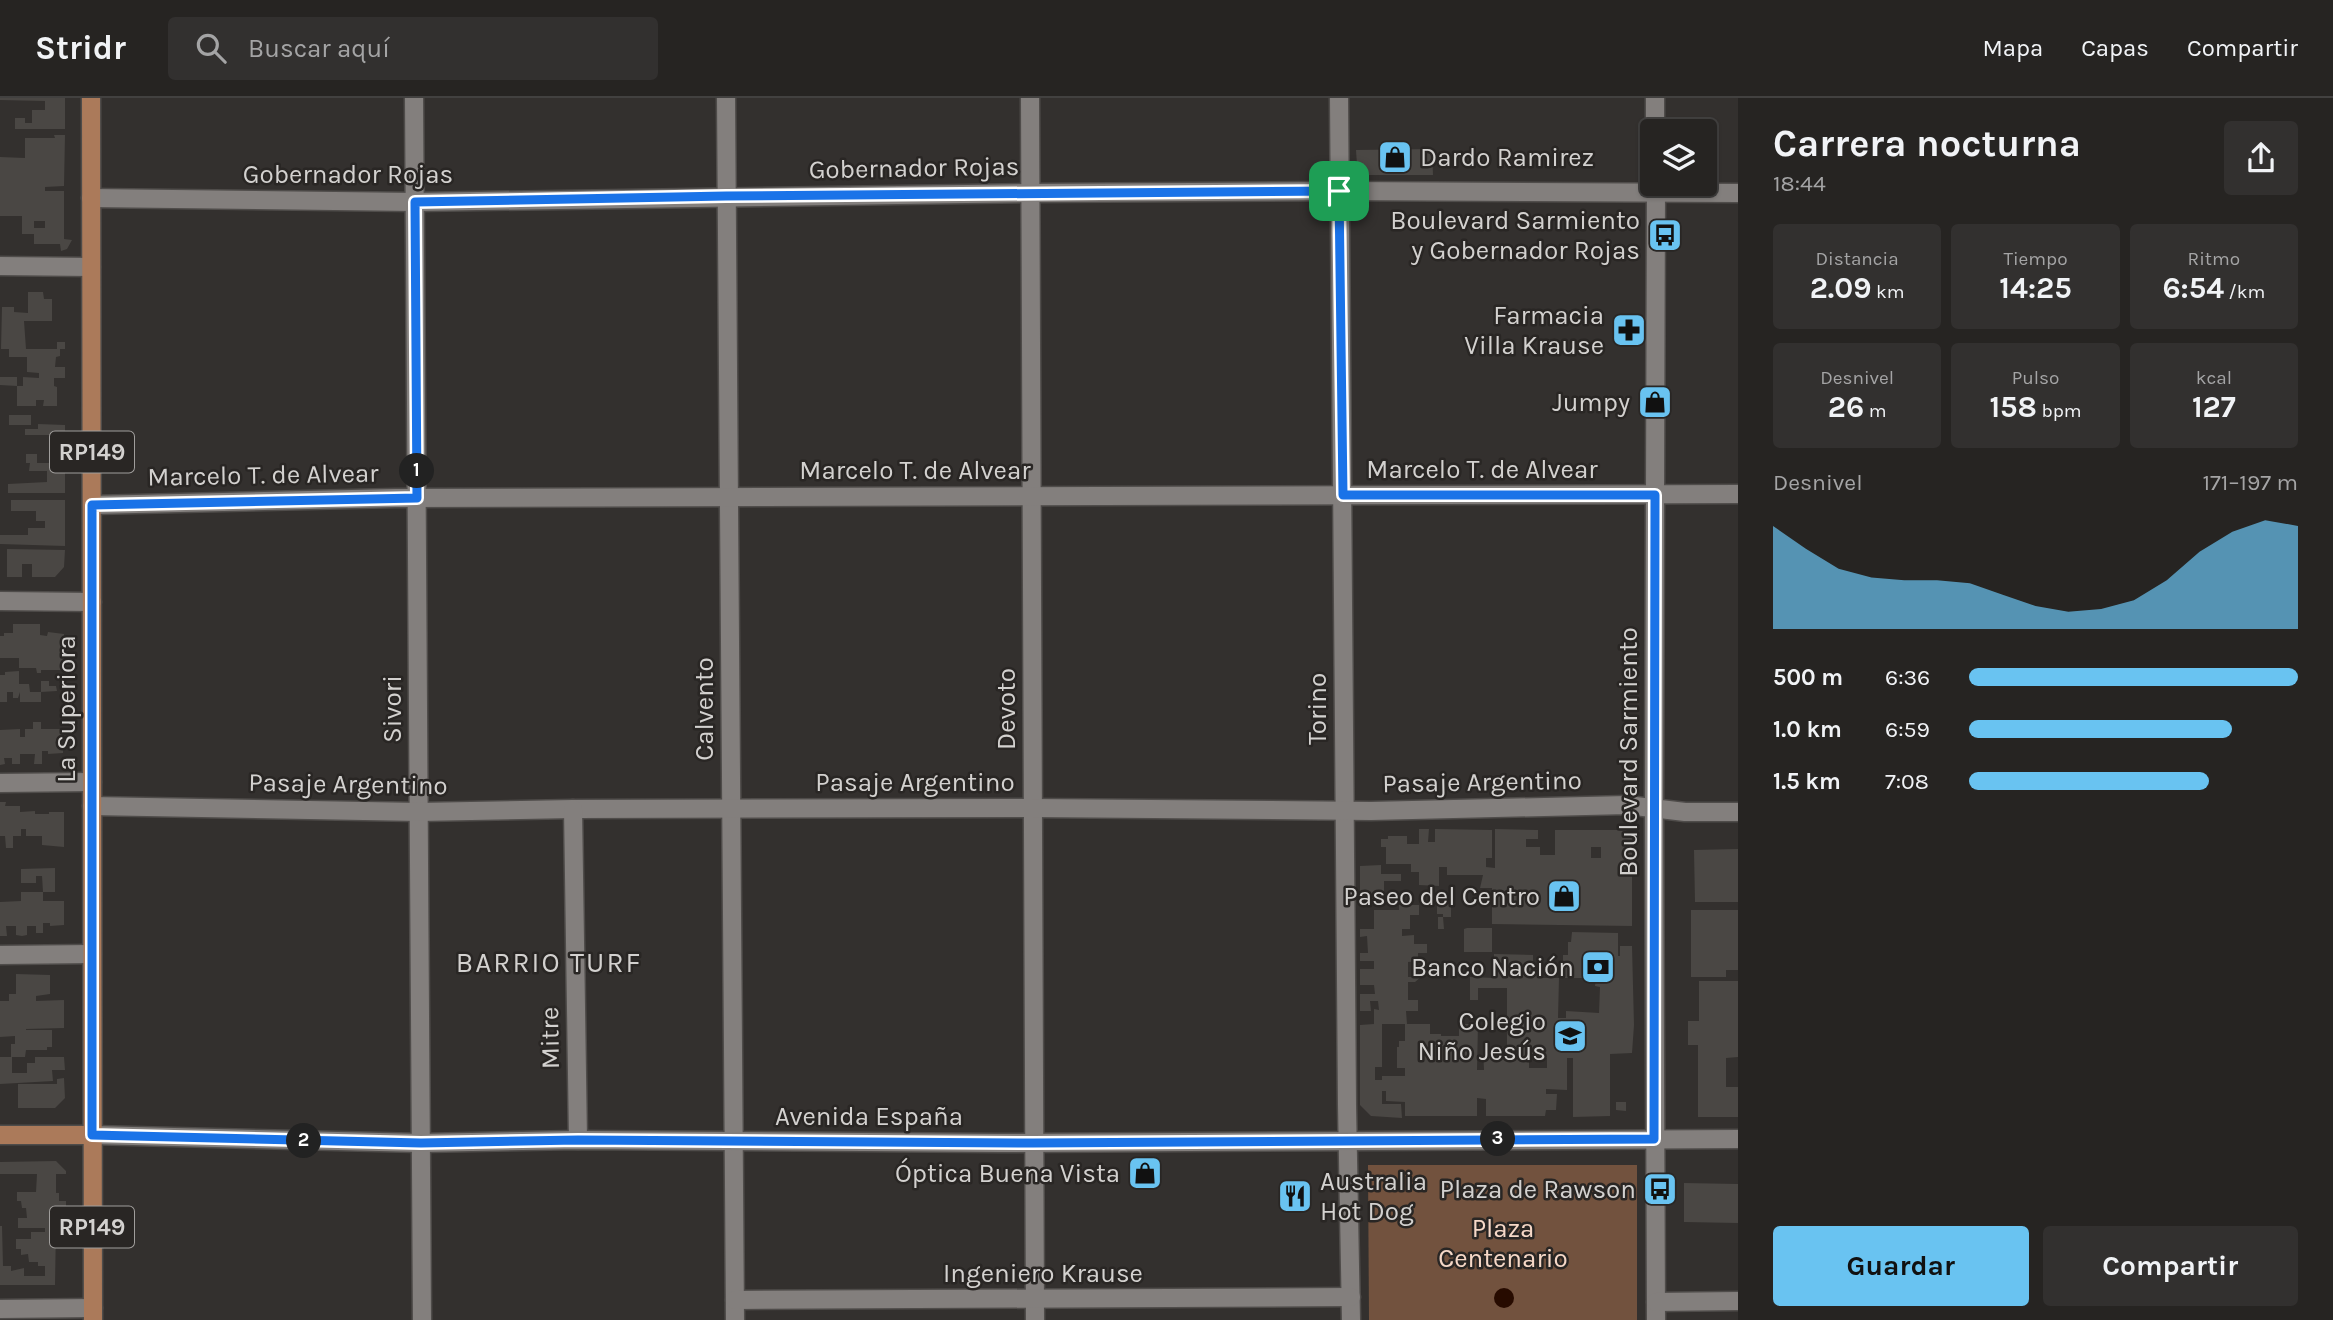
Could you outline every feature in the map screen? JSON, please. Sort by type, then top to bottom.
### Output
[{"type":"main road","name":"La Superiora","points":[[91,98],[93,1314]]},
{"type":"main road","name":"Avenida España","points":[[0,1135],[92,1135]]},
{"type":"street","name":"Sivori","points":[[414,98],[422,1320]]},
{"type":"street","name":"Calvento","points":[[726,98],[735,1320]]},
{"type":"street","name":"Devoto","points":[[1030,98],[1035,1320]]},
{"type":"street","name":"Torino","points":[[1339,98],[1347,1139],[1351,1320]]},
{"type":"street","points":[[1655,98],[1655,119]]},
{"type":"street","name":"Gobernador Rojas","points":[[91,198],[415,202],[726,196],[1640,189]]},
{"type":"street","name":"Gobernador Rojas","points":[[1717,192],[1738,193]]},
{"type":"street","name":"Boulevard Sarmiento","points":[[1656,196],[1656,1311]]},
{"type":"street","points":[[0,266],[91,267]]},
{"type":"street","name":"Marcelo T. de Alvear","points":[[92,505],[417,498],[1738,494]]},
{"type":"street","points":[[0,601],[92,602]]},
{"type":"street","points":[[0,783],[92,782]]},
{"type":"street","name":"Pasaje Argentino","points":[[92,806],[419,812],[1032,808],[1344,810],[1627,806],[1685,812],[1738,812]]},
{"type":"street","name":"Mitre","points":[[573,809],[578,1140]]},
{"type":"street","points":[[0,955],[92,954]]},
{"type":"street","name":"Avenida España","points":[[92,1135],[421,1143],[578,1140],[1033,1143],[1347,1139],[1738,1139]]},
{"type":"street","name":"Ingeniero Krause","points":[[735,1300],[1351,1297]]},
{"type":"street","points":[[1656,1311],[1738,1301]]},
{"type":"street","points":[[0,1309],[93,1314]]},
{"type":"green space","name":"Plaza Centenario","points":[[1368,1165],[1637,1165],[1637,1320],[1369,1320]]},
{"type":"shaded area","points":[[1500,1288],[1508,1288],[1514,1298],[1508,1308],[1500,1308],[1494,1302],[1494,1294]]},
{"type":"building","points":[[0,98],[65,98],[65,129],[15,129],[15,118],[25,118],[25,123],[32,123],[32,110],[45,110],[45,101]]},
{"type":"building","points":[[54,135],[65,135],[64,186],[45,187],[45,191],[64,191],[64,239],[72,240],[67,249],[61,251],[60,244],[34,244],[34,234],[22,234],[22,216],[0,216],[0,157],[25,158],[25,138],[55,138]],"holes":[[[34,221],[45,221],[45,228],[34,228]]]},
{"type":"building","name":"Dardo Ramirez","points":[[1432,149],[1433,175],[1369,175],[1357,165],[1356,150]]},
{"type":"building","points":[[28,292],[43,292],[44,299],[52,299],[52,321],[24,321],[26,349],[57,349],[57,342],[65,342],[65,349],[60,349],[60,356],[56,357],[55,367],[65,367],[65,378],[54,378],[57,406],[43,406],[44,400],[36,400],[36,406],[17,406],[17,386],[23,386],[23,377],[39,378],[39,373],[27,372],[27,357],[9,357],[9,349],[1,349],[2,307],[14,307],[14,312],[28,313]]},
{"type":"building","points":[[0,377],[17,377],[17,386],[0,385]]},
{"type":"building","points":[[9,415],[31,415],[31,425],[9,425]]},
{"type":"building","points":[[38,424],[65,425],[65,435],[25,435],[25,429],[38,429]]},
{"type":"building","points":[[26,454],[37,454],[37,463],[65,463],[65,493],[8,493],[8,484],[47,482],[47,471],[29,471],[30,463],[26,463]]},
{"type":"building","points":[[11,500],[65,500],[65,546],[0,544],[0,535],[28,535],[28,528],[45,528],[45,521],[36,521],[36,511],[11,511]]},
{"type":"building","points":[[7,549],[65,550],[64,567],[55,577],[32,577],[32,564],[22,564],[22,577],[7,577]]},
{"type":"building","points":[[13,624],[40,624],[40,635],[47,636],[48,632],[64,634],[64,670],[41,670],[41,673],[37,673],[36,668],[19,668],[19,658],[0,658],[0,636],[13,633]]},
{"type":"building","points":[[19,671],[19,684],[29,684],[30,692],[41,692],[41,702],[20,702],[20,692],[18,698],[13,698],[13,692],[7,692],[7,702],[0,702],[0,675]]},
{"type":"building","points":[[41,681],[49,681],[49,686],[56,686],[57,691],[41,692]]},
{"type":"building","points":[[33,722],[41,722],[41,729],[64,729],[63,753],[48,754],[48,751],[42,751],[42,764],[34,764],[35,754],[20,754],[20,764],[12,764],[12,758],[4,758],[5,764],[0,765],[0,730],[20,729],[20,737],[25,737],[25,729],[33,729]]},
{"type":"building","points":[[0,802],[6,802],[5,806],[20,806],[20,812],[64,812],[64,847],[42,845],[42,836],[26,836],[26,829],[21,829],[21,836],[13,836],[13,848],[6,848],[5,836],[0,836]]},
{"type":"building","points":[[1419,829],[1429,829],[1428,842],[1435,842],[1435,829],[1492,830],[1492,858],[1486,858],[1486,867],[1495,868],[1495,829],[1538,830],[1538,839],[1526,839],[1526,847],[1540,847],[1540,855],[1555,855],[1555,830],[1626,830],[1632,837],[1632,926],[1492,924],[1492,888],[1480,888],[1483,875],[1447,875],[1447,867],[1439,867],[1439,886],[1419,885],[1419,872],[1411,872],[1411,864],[1386,864],[1386,847],[1381,847],[1381,839],[1388,839],[1388,836],[1407,836],[1407,844],[1419,844]],"holes":[[[1591,847],[1601,847],[1601,858],[1591,858]]]},
{"type":"building","points":[[1738,849],[1738,902],[1695,902],[1694,850]]},
{"type":"building","points":[[1381,865],[1381,874],[1401,874],[1401,881],[1384,881],[1384,905],[1360,905],[1360,866]]},
{"type":"building","points":[[55,868],[55,892],[43,892],[42,876],[36,876],[36,883],[21,883],[21,869]]},
{"type":"building","points":[[21,892],[43,892],[43,901],[64,901],[64,925],[50,926],[50,923],[43,923],[43,933],[36,933],[36,926],[27,926],[27,935],[22,936],[16,935],[16,926],[6,926],[7,936],[0,936],[0,902],[21,901]]},
{"type":"building","points":[[1437,904],[1451,904],[1451,917],[1437,914]]},
{"type":"building","points":[[1399,905],[1419,905],[1419,915],[1410,915],[1410,929],[1402,929],[1402,936],[1414,935],[1414,944],[1427,944],[1427,953],[1418,953],[1418,961],[1408,962],[1408,977],[1421,977],[1415,982],[1408,982],[1408,1000],[1418,1000],[1418,1011],[1406,1011],[1407,1024],[1430,1024],[1430,1034],[1459,1036],[1459,1024],[1478,1024],[1477,1070],[1484,1070],[1483,1048],[1507,1047],[1507,988],[1478,988],[1478,1000],[1470,1000],[1470,977],[1494,978],[1494,954],[1533,955],[1533,967],[1539,967],[1538,978],[1559,978],[1558,1018],[1566,1018],[1566,1011],[1599,1013],[1600,987],[1595,986],[1596,978],[1563,978],[1563,955],[1568,955],[1568,942],[1571,942],[1572,932],[1618,933],[1618,956],[1620,946],[1632,946],[1632,1053],[1610,1054],[1610,1116],[1573,1117],[1573,1058],[1567,1058],[1567,1090],[1546,1089],[1546,1094],[1557,1094],[1556,1110],[1546,1110],[1545,1116],[1486,1116],[1486,1099],[1477,1098],[1477,1116],[1405,1116],[1405,1102],[1386,1101],[1386,1091],[1382,1091],[1382,1104],[1401,1104],[1402,1118],[1371,1116],[1360,1105],[1360,1025],[1374,1024],[1374,1009],[1379,1010],[1378,1001],[1370,1001],[1371,1011],[1360,1011],[1360,994],[1375,994],[1374,985],[1360,985],[1360,969],[1374,969],[1374,961],[1360,961],[1360,953],[1368,953],[1367,936],[1360,937],[1360,929],[1374,929],[1374,910],[1399,910]],"holes":[[[1382,1024],[1405,1024],[1405,1041],[1399,1041],[1397,1047],[1397,1068],[1405,1068],[1405,1076],[1382,1076],[1382,1080],[1375,1080],[1375,1067],[1382,1067]],[[1529,1058],[1547,1058],[1547,1068],[1529,1068]]]},
{"type":"building","points":[[1691,910],[1738,910],[1738,970],[1726,970],[1726,977],[1691,977]]},
{"type":"building","points":[[1438,917],[1443,917],[1444,929],[1438,929]]},
{"type":"building","points":[[1492,928],[1492,952],[1464,952],[1464,929]]},
{"type":"building","points":[[16,974],[50,975],[50,994],[36,996],[36,1001],[64,1000],[64,1028],[26,1029],[52,1030],[52,1047],[47,1047],[47,1050],[26,1050],[25,1057],[12,1057],[12,1073],[27,1073],[27,1063],[35,1063],[35,1057],[64,1057],[65,1070],[52,1070],[53,1081],[0,1084],[0,1057],[11,1057],[11,1044],[15,1044],[15,1036],[0,1037],[0,1001],[9,1001],[9,994],[16,994]]},
{"type":"building","points":[[1699,981],[1738,981],[1738,1057],[1726,1058],[1726,1087],[1738,1087],[1738,1117],[1698,1117],[1698,1045],[1688,1045],[1688,1021],[1699,1021]]},
{"type":"building","points":[[64,1078],[65,1098],[55,1108],[18,1108],[18,1084],[57,1084],[57,1079]]},
{"type":"building","points":[[1616,1102],[1626,1102],[1626,1111],[1616,1110]]},
{"type":"building","points":[[56,1161],[66,1171],[66,1174],[56,1174],[56,1193],[59,1193],[59,1201],[66,1201],[66,1227],[56,1227],[55,1285],[0,1285],[0,1226],[3,1266],[11,1266],[11,1271],[24,1268],[24,1276],[45,1276],[45,1266],[38,1266],[38,1262],[29,1262],[28,1254],[21,1255],[21,1249],[16,1249],[16,1239],[31,1239],[31,1232],[45,1232],[45,1228],[18,1228],[18,1218],[27,1218],[26,1208],[22,1208],[21,1201],[17,1201],[17,1192],[36,1192],[37,1174],[0,1174],[0,1162]]},
{"type":"building","points":[[1684,1183],[1738,1184],[1738,1223],[1684,1222]]},
{"type":"place","name":"Dardo Ramirez","points":[[1395,157]]},
{"type":"place","name":"Boulevard Sarmiento y Gobernador Rojas","points":[[1665,235]]},
{"type":"place","name":"Farmacia Villa Krause","points":[[1629,330]]},
{"type":"place","name":"Jumpy","points":[[1655,402]]},
{"type":"place","name":"Paseo del Centro","points":[[1564,896]]},
{"type":"place","name":"Banco Nación","points":[[1598,967]]},
{"type":"place","name":"Colegio Niño Jesús","points":[[1570,1036]]},
{"type":"place","name":"Óptica Buena Vista","points":[[1145,1173]]},
{"type":"place","name":"Plaza de Rawson","points":[[1660,1189]]},
{"type":"place","name":"Australia Hot Dog","points":[[1295,1196]]},
{"type":"district","name":"BARRIO TURF","points":[[549,962]]},
{"type":"route","points":[[1339,191],[1343,495],[1655,495],[1654,1139],[1033,1143],[578,1140],[421,1143],[92,1135],[92,505],[417,498],[415,202],[726,196],[1339,191]]}]
